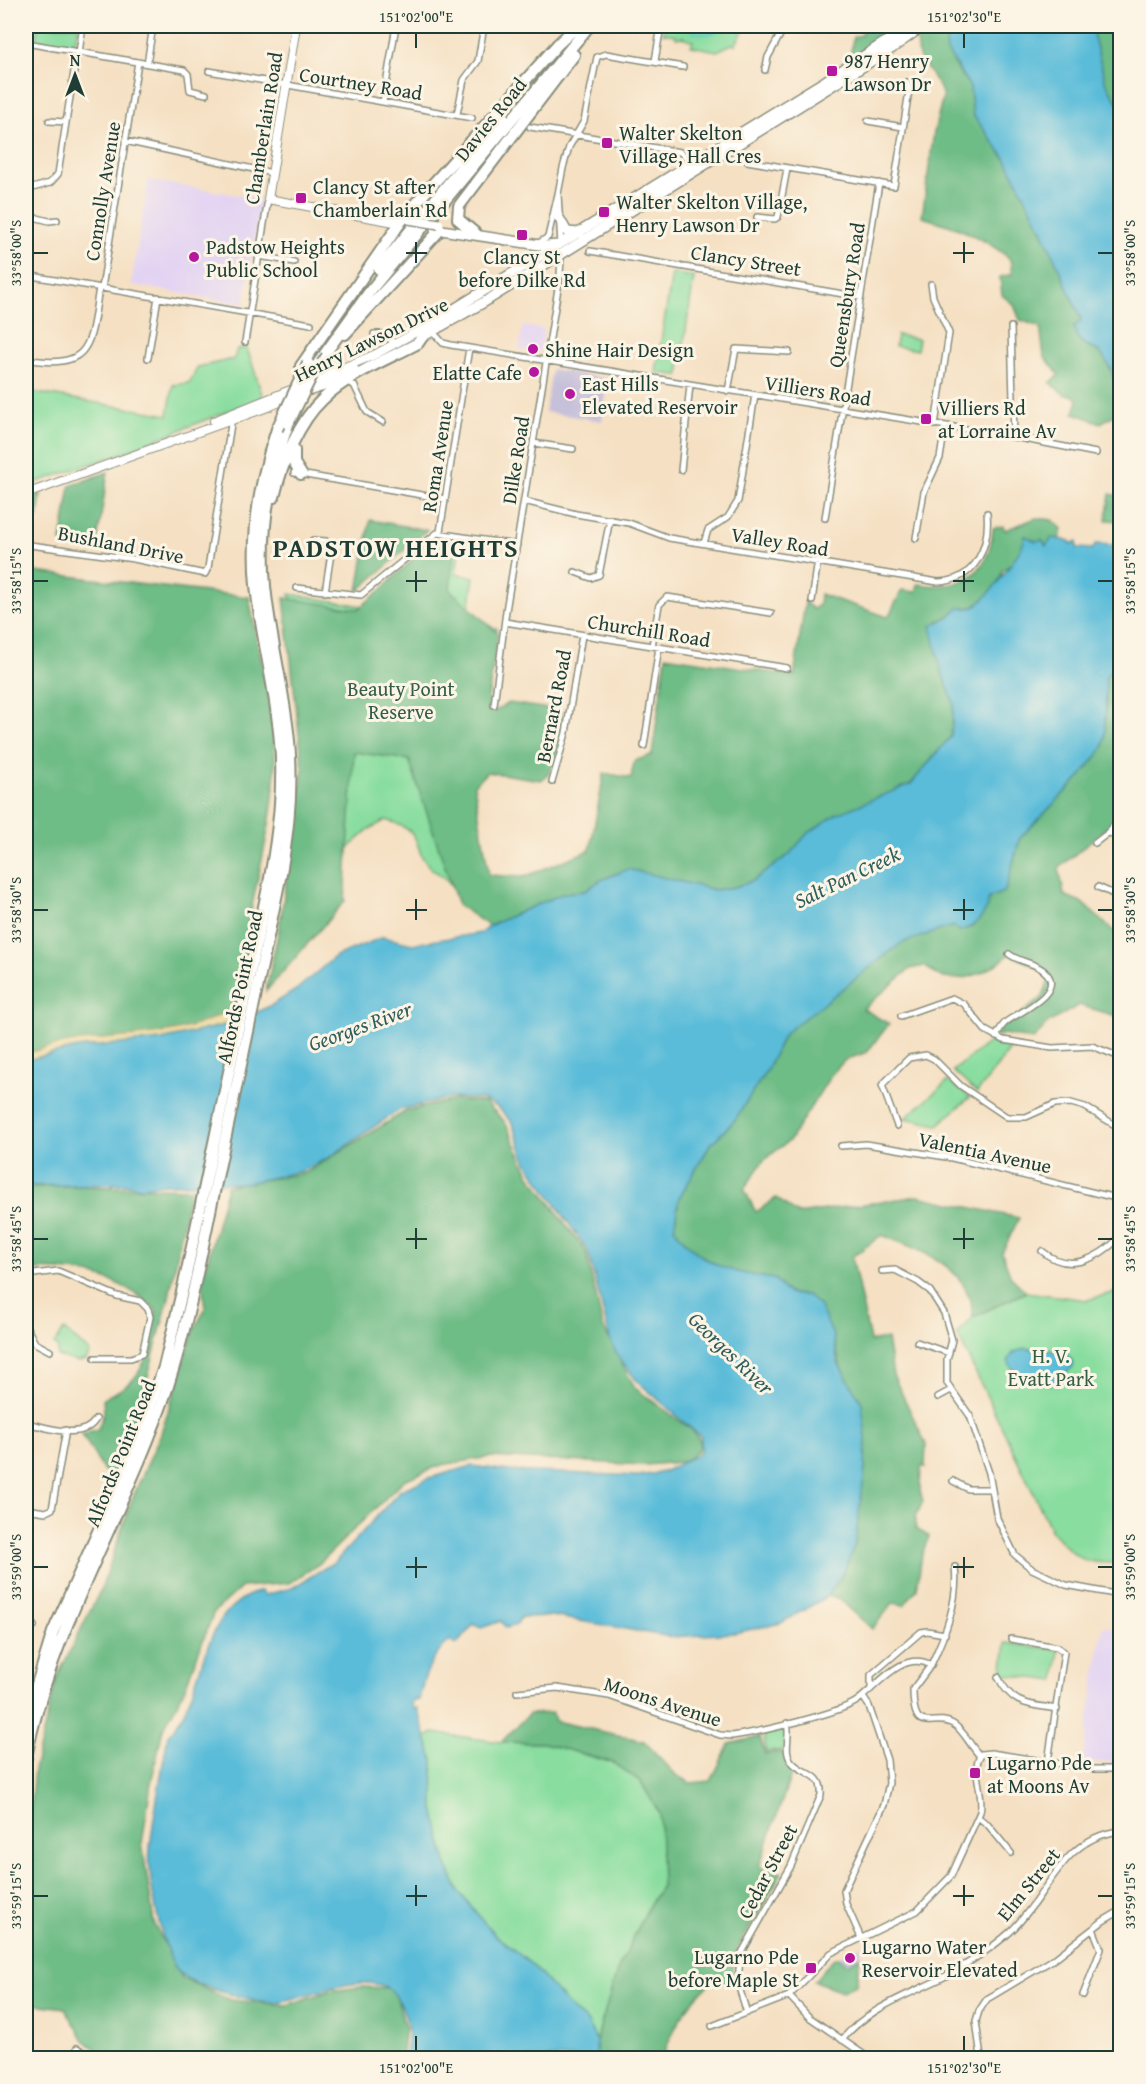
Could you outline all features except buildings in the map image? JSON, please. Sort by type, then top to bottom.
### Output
[{"type":"highway","name":"Davies Road","points":[[407,225],[589,26]]},
{"type":"highway","points":[[476,234],[458,219],[459,206],[595,26]]},
{"type":"highway","name":"Davies Road","points":[[407,225],[575,27]]},
{"type":"highway","name":"Alfords Point Road","points":[[26,1758],[39,1702],[57,1645],[141,1456],[165,1394],[257,964],[285,847],[290,786],[287,725],[266,588],[264,541],[267,506],[276,461],[288,424],[306,386],[407,225]]},
{"type":"highway","name":"Alfords Point Road","points":[[257,964],[276,847],[281,779],[278,720],[256,586],[255,522],[267,461],[274,430],[305,364],[407,225]]},
{"type":"highway","points":[[326,355],[438,228]]},
{"type":"highway","points":[[266,588],[273,500],[299,434],[317,404],[346,382],[418,343],[421,334]]},
{"type":"highway","points":[[297,473],[292,456],[299,434]]},
{"type":"highway","name":"Alfords Point Road","points":[[26,1720],[53,1632],[148,1416],[191,1276]]},
{"type":"main road","name":"Chamberlain Road","points":[[268,200],[296,26]]},
{"type":"main road","name":"Henry Lawson Drive","points":[[26,494],[231,417],[297,395],[370,364],[537,259],[561,250],[580,232],[696,166],[910,26]]},
{"type":"main road","name":"Henry Lawson Drive","points":[[231,417],[395,344],[433,332],[696,166],[891,49],[923,26]]},
{"type":"main road","points":[[268,200],[346,212],[407,225],[465,229],[476,234],[561,250]]},
{"type":"main road","points":[[558,216],[567,232],[580,232]]},
{"type":"main road","points":[[530,243],[536,248],[537,259]]},
{"type":"street","points":[[57,220],[49,221],[30,216],[28,190],[50,183],[56,177],[83,26]]},
{"type":"street","points":[[147,64],[153,26]]},
{"type":"street","points":[[383,102],[396,26]]},
{"type":"street","points":[[457,114],[464,80],[478,61],[484,26]]},
{"type":"street","points":[[655,61],[661,26]]},
{"type":"street","points":[[765,70],[768,57],[785,26]]},
{"type":"street","points":[[816,26],[855,29]]},
{"type":"street","points":[[26,43],[184,70],[188,74],[190,90],[206,94]]},
{"type":"street","points":[[530,243],[548,238],[566,155],[584,121],[597,57],[606,54],[683,67]]},
{"type":"street","name":"Connolly Avenue","points":[[26,359],[50,362],[75,357],[84,352],[90,340],[138,62]]},
{"type":"street","name":"Courtney Road","points":[[209,71],[472,118]]},
{"type":"street","points":[[747,161],[894,186],[909,92],[907,82]]},
{"type":"street","points":[[49,121],[66,122]]},
{"type":"street","points":[[868,121],[903,127]]},
{"type":"street","points":[[530,127],[676,151],[683,153],[696,166]]},
{"type":"street","points":[[125,141],[272,173]]},
{"type":"street","points":[[757,217],[774,219],[778,217],[787,168]]},
{"type":"street","name":"Queensbury Road","points":[[825,518],[879,183]]},
{"type":"street","name":"Dilke Road","points":[[494,705],[560,276],[558,194]]},
{"type":"street","name":"Chamberlain Road","points":[[245,342],[268,200]]},
{"type":"street","name":"Clancy Street","points":[[590,251],[861,297]]},
{"type":"street","points":[[259,256],[294,262]]},
{"type":"street","points":[[26,275],[311,324]]},
{"type":"street","points":[[930,284],[933,297],[949,333],[934,425]]},
{"type":"street","points":[[148,358],[158,297]]},
{"type":"street","points":[[1011,327],[1014,437]]},
{"type":"street","name":"Villiers Road","points":[[433,332],[445,344],[1014,437],[1096,453]]},
{"type":"street","points":[[374,334],[385,334],[395,344]]},
{"type":"street","name":"Roma Avenue","points":[[440,532],[470,348]]},
{"type":"street","points":[[728,391],[736,349],[744,348],[781,354],[789,352]]},
{"type":"street","points":[[297,395],[346,382],[354,385],[370,415],[383,422]]},
{"type":"street","points":[[681,471],[690,385]]},
{"type":"street","points":[[704,543],[708,530],[728,517],[738,501],[755,395]]},
{"type":"street","name":"Bushland Drive","points":[[30,544],[134,559],[195,573],[206,573],[231,417]]},
{"type":"street","points":[[916,538],[924,492],[939,462],[945,427]]},
{"type":"street","points":[[533,443],[573,449]]},
{"type":"street","points":[[297,473],[445,499]]},
{"type":"street","name":"Valley Road","points":[[524,501],[629,523],[664,536],[930,581],[950,580],[971,570],[981,556],[988,527],[987,513]]},
{"type":"street","points":[[574,572],[582,577],[594,578],[600,573],[610,519]]},
{"type":"street","points":[[297,588],[353,596],[365,593],[431,536],[440,532],[517,545]]},
{"type":"street","points":[[314,540],[334,544],[325,592]]},
{"type":"street","points":[[812,601],[819,553]]},
{"type":"street","points":[[594,578],[595,585]]},
{"type":"street","points":[[652,646],[659,605],[667,597],[771,613]]},
{"type":"street","name":"Churchill Road","points":[[505,622],[787,668]]},
{"type":"street","name":"Bernard Road","points":[[552,782],[566,733],[582,635]]},
{"type":"street","points":[[644,746],[660,647]]},
{"type":"street","points":[[1095,843],[1108,833],[1119,819]]},
{"type":"street","points":[[1108,833],[1120,836]]},
{"type":"street","points":[[1098,887],[1120,897]]},
{"type":"street","points":[[996,1037],[1006,1022],[1042,999],[1049,984],[1048,975],[1043,970],[1009,954]]},
{"type":"street","points":[[901,1016],[945,1000],[956,999],[967,1007],[983,1028],[996,1037],[1052,1048],[1092,1046],[1120,1057]]},
{"type":"street","points":[[897,1126],[882,1085],[906,1060],[921,1054],[934,1059],[961,1086],[1007,1117],[1026,1117],[1055,1104],[1071,1103],[1086,1107],[1120,1128]]},
{"type":"street","name":"Valentia Avenue","points":[[841,1146],[866,1144],[952,1158],[1120,1199]]},
{"type":"street","points":[[1042,1251],[1056,1261],[1070,1264],[1096,1256],[1120,1237]]},
{"type":"street","points":[[882,1271],[895,1270],[906,1275],[930,1292],[944,1313],[951,1329],[946,1371],[951,1390],[970,1416],[986,1462],[997,1518],[1019,1560],[1065,1585],[1120,1595]]},
{"type":"street","points":[[26,1275],[58,1271],[121,1297],[138,1299],[146,1306],[150,1321],[142,1354],[131,1358],[95,1358]]},
{"type":"street","points":[[26,1326],[35,1343],[50,1351]]},
{"type":"street","points":[[917,1342],[949,1353]]},
{"type":"street","points":[[938,1397],[951,1390]]},
{"type":"street","points":[[26,1423],[85,1431],[96,1419]]},
{"type":"street","points":[[26,1509],[46,1512],[52,1509],[66,1430]]},
{"type":"street","points":[[953,1481],[968,1489],[992,1489]]},
{"type":"street","points":[[955,1567],[956,1583],[945,1634],[931,1665],[913,1689],[915,1707],[920,1719],[925,1722],[943,1720],[954,1724],[980,1756]]},
{"type":"street","points":[[26,1629],[34,1626]]},
{"type":"street","points":[[871,1689],[871,1675],[921,1632],[927,1630],[945,1634]]},
{"type":"street","points":[[1011,1639],[1065,1649],[1048,1762]]},
{"type":"street","name":"Moons Avenue","points":[[517,1692],[557,1688],[609,1696],[726,1736],[848,1707],[896,1668],[917,1661],[931,1665]]},
{"type":"street","points":[[998,1677],[1013,1699],[1056,1709]]},
{"type":"street","points":[[861,1938],[846,1904],[844,1890],[884,1805],[889,1778],[883,1749],[869,1706],[863,1697]]},
{"type":"street","name":"Cedar Street","points":[[747,2013],[738,1984],[740,1956],[791,1866],[821,1796],[821,1785],[815,1776],[790,1760],[787,1751],[788,1723]]},
{"type":"street","points":[[712,2026],[789,1996],[827,1956],[912,1914],[940,1889],[953,1871],[978,1817],[981,1804],[977,1764],[980,1756],[987,1752],[1093,1769],[1120,1769]]},
{"type":"street","points":[[978,1817],[1011,1853]]},
{"type":"street","name":"Elm Street","points":[[842,2040],[867,2017],[950,1973],[1005,1936],[1068,1856],[1088,1841],[1120,1831]]},
{"type":"street","points":[[981,2058],[976,2021],[987,1999],[1054,1959],[1120,1911]]},
{"type":"street","points":[[1083,1995],[1101,1949],[1093,1929]]},
{"type":"street","points":[[789,1996],[809,2017],[869,2058]]},
{"type":"street","points":[[77,2048],[94,2058]]},
{"type":"street","points":[[1046,2055],[1054,2058]]},
{"type":"shaded area","name":"Padstow Heights Public School","points":[[148,180],[261,199],[244,304],[131,285]]},
{"type":"shaded area","points":[[523,326],[544,329],[541,350],[538,352],[519,349]]},
{"type":"shaded area","points":[[552,369],[608,379],[602,421],[545,412]]},
{"type":"shaded area","points":[[1103,1626],[1120,1629],[1120,1762],[1082,1762]]},
{"type":"shaded area","points":[[862,1946],[856,1985],[842,1991],[814,1981],[833,1959]]},
{"type":"green space","points":[[38,26],[79,26],[74,46],[36,40]]},
{"type":"green space","points":[[664,26],[746,26],[735,45],[732,44],[717,51],[691,46],[693,41],[663,33]]},
{"type":"green space","points":[[887,26],[901,26],[850,59],[853,37],[861,35],[864,28],[889,28]]},
{"type":"green space","points":[[937,26],[962,26],[946,40],[955,66],[970,86],[973,115],[1005,158],[1042,230],[1081,319],[1081,322],[1074,326],[1078,339],[1101,354],[1113,374],[1120,411],[1101,423],[1074,413],[1078,400],[1072,395],[1065,395],[1050,383],[1059,375],[1044,356],[1040,327],[1020,320],[1014,305],[1002,295],[1000,277],[1012,274],[1010,259],[968,233],[922,217],[934,132],[943,96],[939,86],[919,57],[917,40]]},
{"type":"green space","points":[[1091,26],[1120,26],[1120,107],[1105,81]]},
{"type":"green space","points":[[672,273],[694,277],[679,376],[656,372]]},
{"type":"green space","points":[[897,335],[919,339],[917,350],[895,346]]},
{"type":"green space","points":[[247,348],[263,397],[122,453],[26,486],[26,391],[168,415],[173,385],[189,383],[198,367],[234,359],[237,349]]},
{"type":"green space","points":[[108,472],[96,548],[61,542],[70,486]]},
{"type":"green space","points":[[41,494],[38,517],[26,516],[26,500]]},
{"type":"green space","points":[[1110,494],[1120,496],[1120,521],[1106,520]]},
{"type":"green space","points":[[1036,518],[1053,520],[1062,529],[1060,538],[1046,546],[1030,539],[1014,561],[1003,570],[995,586],[983,601],[973,607],[960,608],[938,621],[941,670],[954,703],[951,736],[911,784],[862,804],[807,834],[789,855],[754,880],[735,887],[715,890],[628,869],[601,880],[585,891],[564,893],[489,926],[458,905],[409,760],[354,752],[345,901],[266,991],[279,929],[303,770],[284,598],[358,609],[437,536],[455,539],[450,590],[498,633],[488,698],[490,711],[495,711],[509,703],[562,711],[556,759],[548,775],[541,780],[487,772],[474,785],[489,875],[524,877],[590,850],[604,773],[631,778],[634,761],[652,755],[666,656],[794,676],[805,602],[813,609],[819,605],[820,594],[888,617],[902,590],[916,592],[918,584],[947,585],[960,582],[970,576],[986,558],[993,528],[1003,526],[1005,530]]},
{"type":"green space","points":[[370,520],[427,530],[358,591]]},
{"type":"green space","points":[[439,540],[460,543],[456,574],[474,577],[469,609],[380,595],[379,592]]},
{"type":"green space","points":[[26,571],[249,597],[271,715],[275,779],[233,1023],[50,1053],[26,1060]]},
{"type":"green space","name":"Beauty Point Reserve","points":[[290,594],[497,628],[454,890],[425,861],[414,836],[400,825],[386,820],[368,830],[348,849]]},
{"type":"green space","points":[[1120,663],[1120,816],[1059,868],[1064,895],[1081,902],[1119,936],[1112,959],[1120,963],[1120,1017],[1079,1005],[1048,1023],[1033,1040],[1004,1034],[996,1037],[1000,1029],[1042,998],[1049,981],[1043,970],[1009,954],[988,970],[961,978],[942,977],[924,966],[910,969],[863,1009],[889,1024],[867,1052],[845,1060],[831,1075],[790,1140],[764,1160],[744,1189],[756,1212],[776,1198],[798,1214],[918,1196],[1019,1218],[1002,1253],[1011,1277],[1026,1292],[973,1317],[970,1299],[963,1284],[942,1263],[928,1255],[882,1235],[852,1257],[870,1341],[887,1339],[893,1375],[926,1444],[925,1467],[921,1467],[920,1491],[923,1501],[916,1517],[916,1529],[929,1536],[922,1554],[917,1589],[904,1605],[893,1603],[872,1629],[839,1599],[828,1596],[844,1572],[865,1469],[833,1335],[807,1295],[788,1292],[775,1279],[744,1274],[718,1265],[695,1251],[674,1228],[679,1198],[710,1145],[734,1121],[768,1068],[784,1034],[902,942],[953,926],[989,898],[1005,891],[1020,838],[1081,776],[1103,748],[1106,675]]},
{"type":"green space","points":[[990,1041],[1010,1049],[977,1093],[953,1071]]},
{"type":"green space","points":[[948,1081],[970,1097],[938,1125],[905,1118]]},
{"type":"green space","points":[[454,1100],[485,1102],[505,1122],[529,1174],[586,1252],[603,1327],[635,1388],[692,1430],[700,1440],[700,1447],[691,1457],[681,1462],[645,1465],[490,1457],[441,1465],[404,1480],[319,1564],[289,1583],[242,1587],[214,1612],[182,1695],[163,1729],[151,1783],[142,1843],[154,1923],[182,1978],[230,2000],[287,2005],[329,1991],[362,1987],[394,1988],[405,2027],[401,2058],[107,2058],[84,2040],[65,2008],[26,2003],[27,1843],[34,1770],[57,1677],[102,1587],[132,1499],[161,1433],[193,1332],[205,1309],[202,1281],[227,1186],[305,1173],[406,1111]]},
{"type":"green space","points":[[26,1187],[190,1189],[169,1297],[139,1409],[112,1478],[102,1468],[82,1434],[98,1429],[104,1412],[103,1399],[128,1384],[140,1369],[148,1350],[156,1310],[127,1289],[96,1276],[62,1270],[26,1270]]},
{"type":"green space","name":"H. V. Evatt Park","points":[[1120,1291],[1120,1563],[1088,1561],[1081,1558],[1052,1532],[957,1334],[973,1317],[1026,1292],[1087,1300]]},
{"type":"green space","points":[[64,1330],[90,1352],[86,1360],[78,1362],[57,1356],[58,1349],[54,1344]]},
{"type":"green space","points":[[1006,1643],[1059,1650],[1055,1681],[1002,1674]]},
{"type":"green space","points":[[553,1713],[555,1721],[644,1741],[676,1775],[690,1783],[711,1781],[729,1744],[760,1737],[765,1754],[782,1752],[792,1772],[759,1867],[782,1872],[736,1952],[731,1982],[710,1983],[701,1992],[681,2018],[662,2058],[597,2058],[596,2041],[617,1971],[650,1904],[662,1886],[660,1814],[641,1782],[614,1763],[544,1743],[501,1742],[529,1714]]},
{"type":"green space","points":[[784,1730],[783,1750],[766,1752],[764,1734]]},
{"type":"green space","points":[[433,1733],[501,1742],[544,1743],[614,1763],[641,1782],[660,1814],[662,1886],[650,1904],[617,1971],[596,2041],[588,2023],[570,2007],[532,1965],[493,1933],[459,1892],[446,1863],[434,1809],[433,1760],[426,1737]]},
{"type":"green space","points":[[838,1957],[848,1964],[860,1957],[856,1985],[842,1991],[814,1981],[833,1959]]},
{"type":"sand","points":[[232,1008],[233,1023],[162,1040],[77,1048],[26,1060],[26,1054],[52,1046],[182,1029],[208,1021]]},
{"type":"water","points":[[962,26],[1091,26],[1105,81],[1120,107],[1120,392],[1104,358],[1097,350],[1084,344],[1078,338],[1074,326],[1081,319],[1042,230],[1005,158],[973,115],[970,87],[947,51],[946,40]]},
{"type":"water","points":[[1025,536],[1036,541],[1042,540],[1046,546],[1052,538],[1070,541],[1071,544],[1077,541],[1077,548],[1093,549],[1095,544],[1114,545],[1115,539],[1120,540],[1120,663],[1106,675],[1103,748],[1081,776],[1020,838],[1005,891],[989,898],[986,910],[976,923],[959,931],[953,926],[902,943],[784,1034],[768,1068],[734,1121],[710,1145],[679,1198],[674,1228],[695,1251],[718,1265],[744,1274],[775,1279],[788,1292],[807,1295],[819,1305],[833,1335],[838,1363],[862,1403],[866,1439],[865,1469],[855,1544],[844,1572],[828,1596],[781,1623],[734,1633],[671,1637],[552,1616],[521,1617],[516,1625],[506,1628],[501,1621],[481,1628],[474,1624],[456,1645],[450,1640],[438,1653],[426,1674],[419,1700],[412,1700],[411,1708],[417,1708],[433,1760],[434,1809],[446,1863],[459,1892],[493,1933],[532,1965],[570,2007],[588,2023],[596,2041],[597,2058],[404,2058],[408,2031],[404,2012],[393,1992],[380,1985],[351,1984],[288,2000],[267,2002],[224,1993],[185,1977],[178,1971],[172,1960],[156,1911],[150,1848],[168,1735],[181,1718],[205,1654],[225,1615],[240,1600],[261,1591],[264,1595],[292,1588],[336,1561],[401,1490],[429,1478],[472,1466],[510,1471],[639,1476],[663,1472],[697,1455],[701,1449],[701,1437],[637,1381],[617,1355],[610,1339],[588,1251],[527,1163],[511,1121],[496,1106],[482,1099],[450,1098],[399,1110],[328,1158],[302,1171],[247,1183],[165,1184],[142,1187],[123,1184],[26,1186],[26,1060],[77,1048],[162,1040],[233,1023],[272,1005],[296,990],[336,956],[383,937],[412,944],[481,933],[489,926],[527,909],[564,893],[585,891],[601,880],[628,869],[715,890],[735,887],[754,880],[789,855],[807,834],[837,814],[911,784],[951,736],[954,703],[941,670],[931,626],[950,617],[958,608],[974,607],[982,601],[1012,562]]},
{"type":"water","points":[[1024,1348],[1065,1352],[1072,1361],[1073,1367],[1052,1384],[1027,1378],[1015,1371],[1008,1361],[1013,1353]]},
{"type":"waterway","points":[[692,32],[708,34],[729,26]]},
{"type":"place","name":"987 Henry Lawson Dr","points":[[832,71]]},
{"type":"place","name":"Walter Skelton Village, Hall Cres","points":[[607,143]]},
{"type":"place","name":"Clancy St after Chamberlain Rd","points":[[301,198]]},
{"type":"place","name":"Walter Skelton Village, Henry Lawson Dr","points":[[604,212]]},
{"type":"place","name":"Clancy St before Dilke Rd","points":[[522,235]]},
{"type":"place","name":"Padstow Heights Public School","points":[[194,257]]},
{"type":"place","name":"Shine Hair Design","points":[[533,349]]},
{"type":"place","name":"Elatte Cafe","points":[[534,372]]},
{"type":"place","name":"East Hills Elevated Reservoir","points":[[570,394]]},
{"type":"place","name":"Villiers Rd at Lorraine Av","points":[[926,419]]},
{"type":"place","name":"Lugarno Pde at Moons Av","points":[[975,1773]]},
{"type":"place","name":"Lugarno Water Reservoir Elevated","points":[[850,1958]]},
{"type":"place","name":"Lugarno Pde before Maple St","points":[[811,1968]]},
{"type":"district","name":"PADSTOW HEIGHTS","points":[[396,547]]},
{"type":"water label","name":"Salt Pan Creek","points":[[847,877]]},
{"type":"water label","name":"Georges River","points":[[360,1026]]},
{"type":"water label","name":"Georges River","points":[[731,1353]]}]
